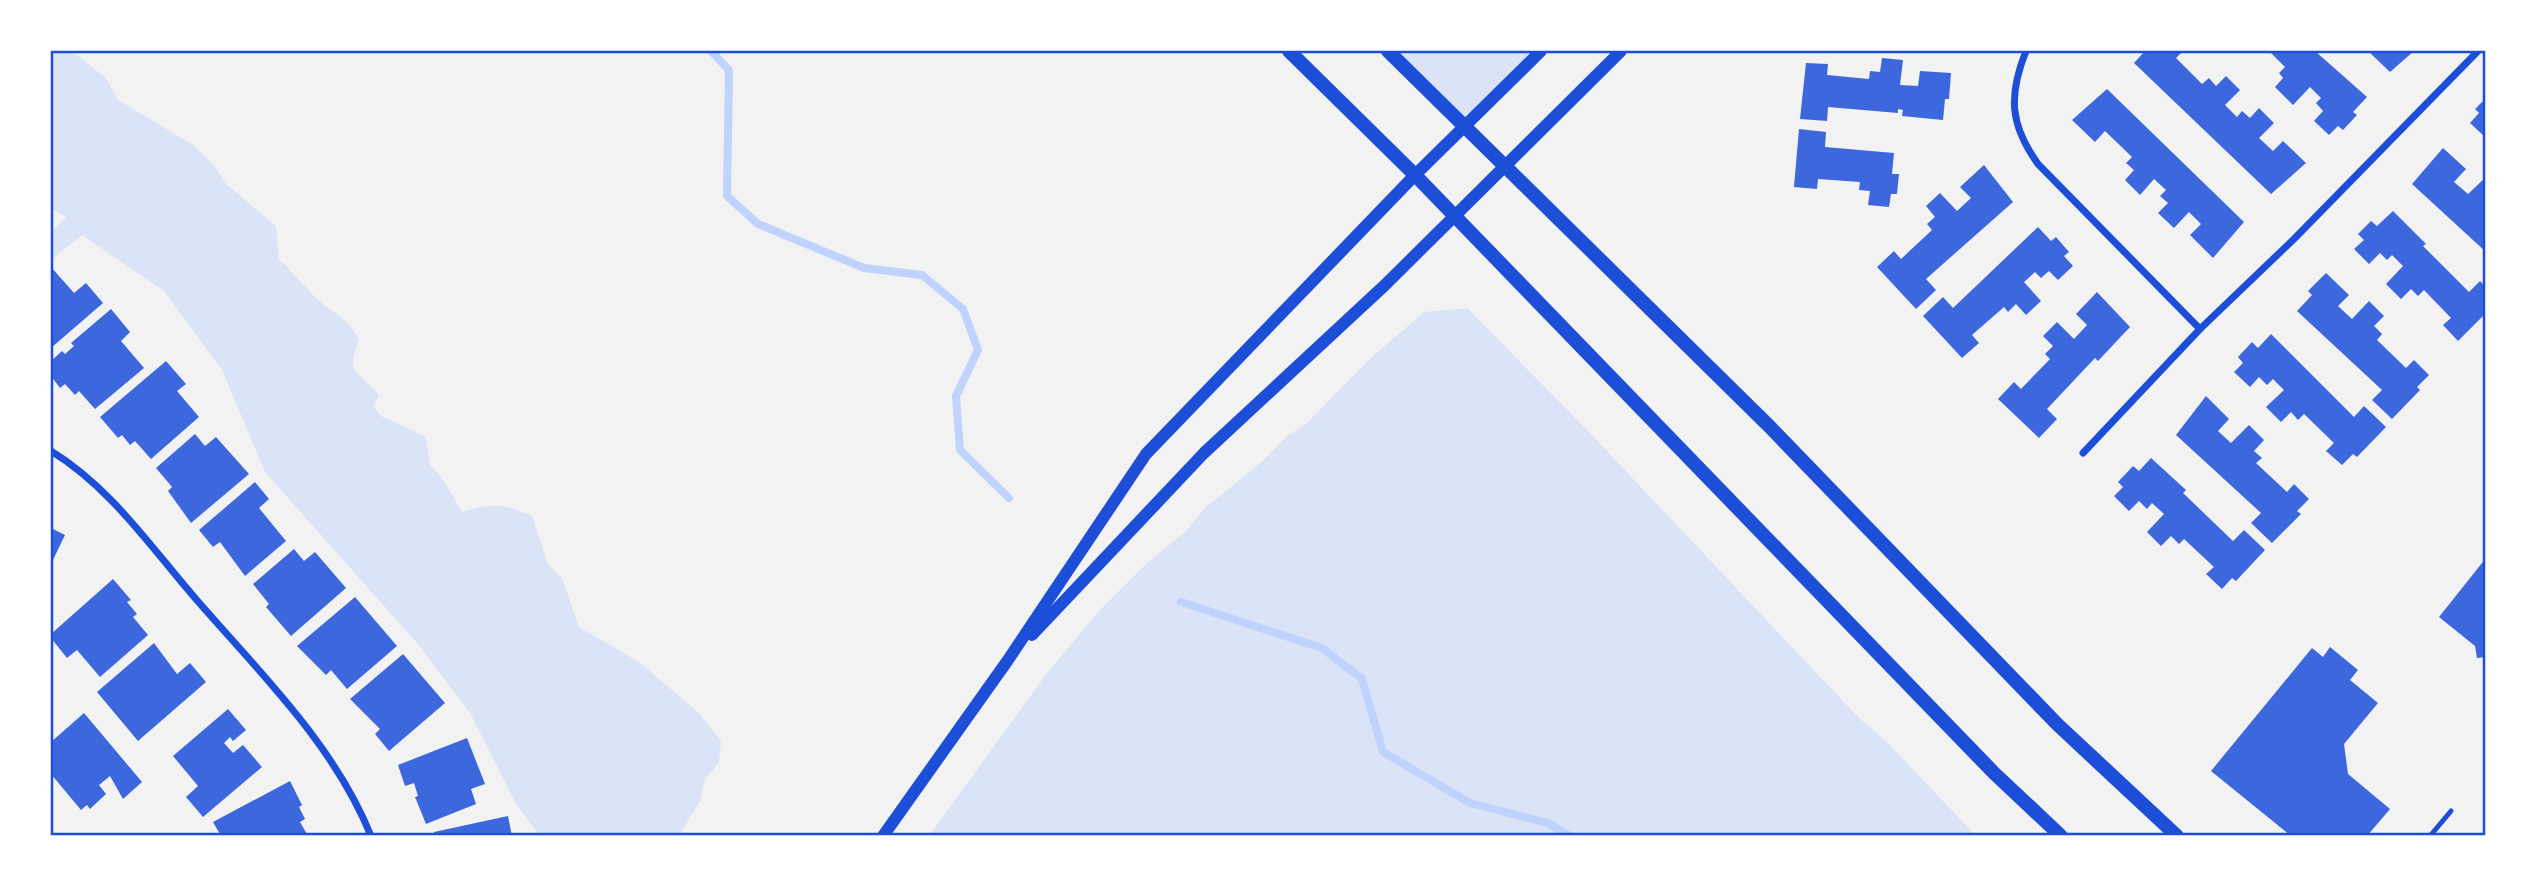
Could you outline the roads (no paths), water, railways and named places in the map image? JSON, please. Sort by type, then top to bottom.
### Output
[{"type":"main road","points":[[1289,51],[1415,175],[1994,774],[2061,836]]},
{"type":"main road","points":[[1388,51],[1769,426],[2057,724],[2177,836]]},
{"type":"street","points":[[883,836],[1007,660],[1146,454],[1415,175],[1465,129],[1541,51]]},
{"type":"street","points":[[1007,660],[1204,453],[1454,218],[1621,51]]},
{"type":"street","points":[[2026,51],[2014,85],[2016,123],[2022,141],[2038,164],[2200,329]]},
{"type":"street","points":[[2084,453],[2200,329],[2286,247],[2478,51]]},
{"type":"street","points":[[51,451],[96,484],[295,714],[328,756],[360,810],[371,836]]},
{"type":"lane","points":[[2430,836],[2451,811]]},
{"type":"waterway","points":[[711,51],[729,70],[727,196],[758,224],[864,268],[922,275],[963,309],[978,350],[956,396],[960,450],[1009,498]]},
{"type":"waterway","points":[[1181,602],[1322,648],[1362,679],[1383,752],[1470,803],[1548,823],[1570,836]]}]
